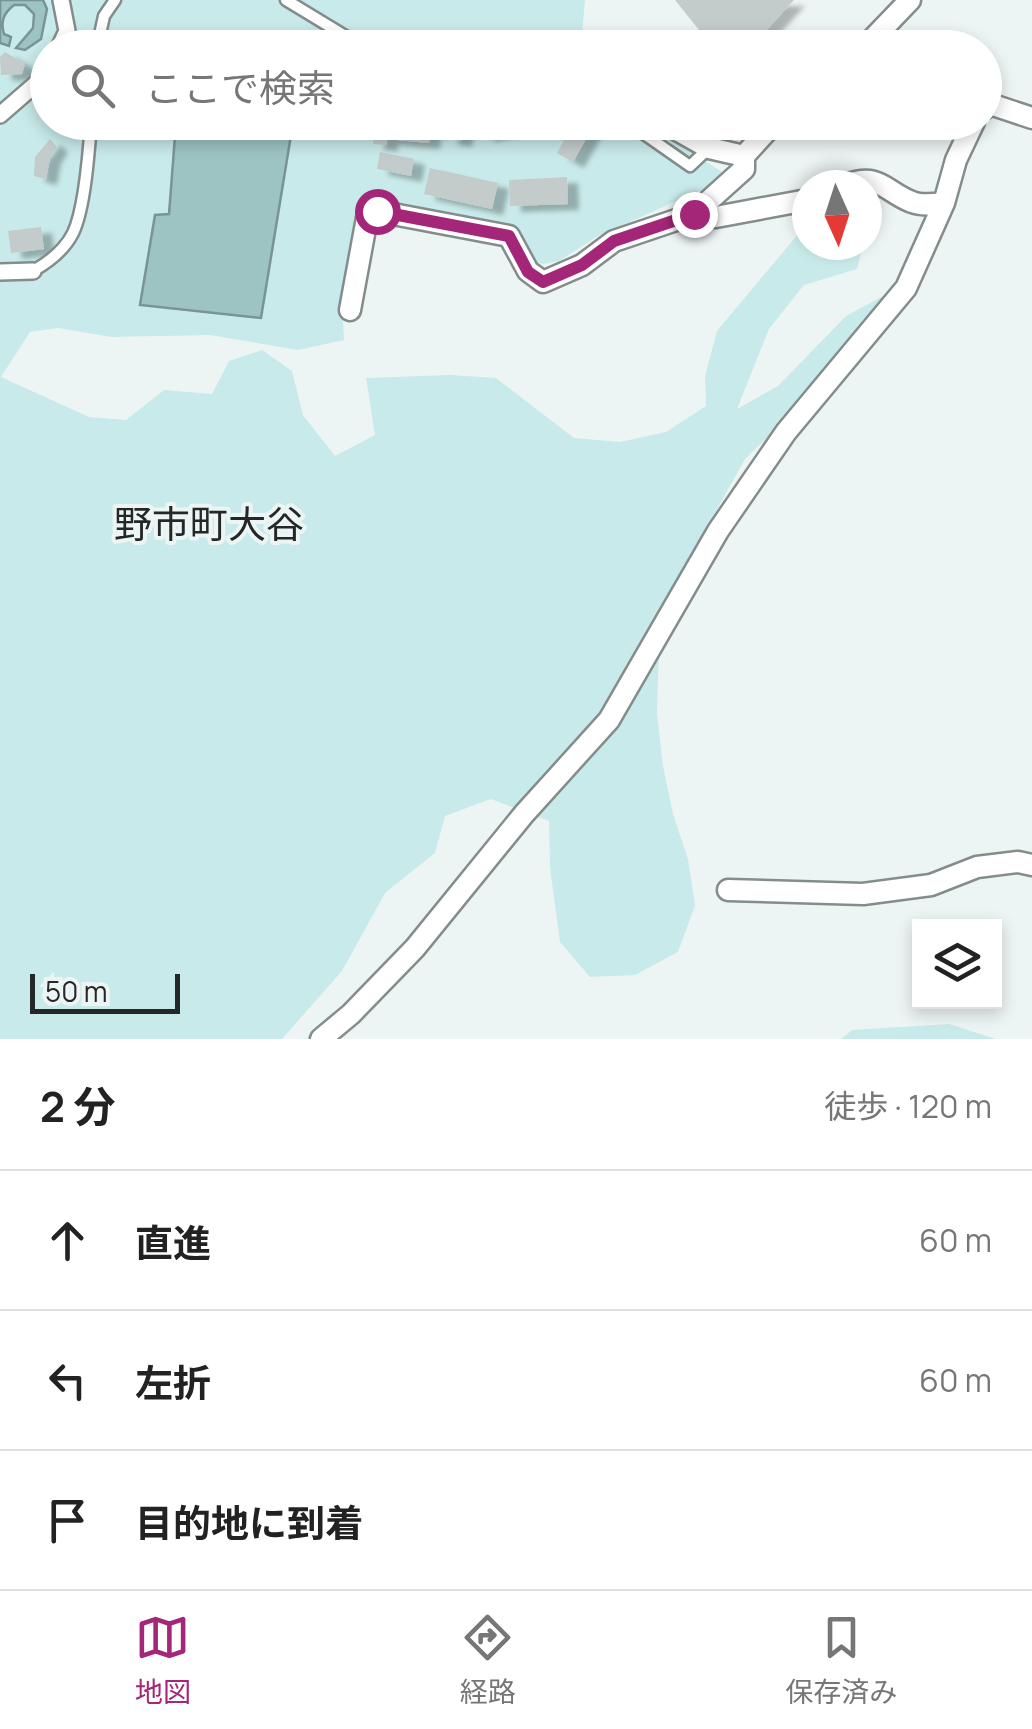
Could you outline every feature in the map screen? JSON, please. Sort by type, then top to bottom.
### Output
[{"type":"street","points":[[61,0],[67,30]]},
{"type":"street","points":[[881,30],[910,0]]},
{"type":"street","points":[[0,115],[30,89]]},
{"type":"street","points":[[1002,108],[1032,118]]},
{"type":"street","points":[[695,140],[709,148],[744,156]]},
{"type":"street","points":[[350,310],[367,218],[377,211],[509,236],[528,272],[543,282],[582,265],[614,241],[694,214],[744,169],[744,156],[759,140]]},
{"type":"street","points":[[321,1039],[415,948],[524,814],[609,720],[718,531],[786,432],[906,288],[944,203],[965,140]]},
{"type":"street","points":[[882,183],[912,202],[944,203]]},
{"type":"street","points":[[694,214],[716,217],[792,203]]},
{"type":"street","points":[[0,272],[33,271]]},
{"type":"street","points":[[728,890],[863,894],[932,885],[977,867],[1018,862],[1032,865]]},
{"type":"lane","points":[[101,30],[104,16],[115,0]]},
{"type":"lane","points":[[286,0],[335,30]]},
{"type":"lane","points":[[33,271],[52,260],[74,232],[90,140]]},
{"type":"lane","points":[[653,140],[690,166],[709,148]]},
{"type":"shaded area","points":[[0,0],[585,0],[582,30],[30,30],[30,140],[672,140],[730,177],[598,236],[559,261],[543,264],[529,260],[512,231],[366,203],[342,308],[344,340],[298,350],[210,335],[111,337],[58,328],[30,332],[1,377],[89,417],[126,420],[164,390],[212,394],[229,361],[262,350],[292,371],[303,415],[335,456],[375,435],[366,378],[496,378],[574,438],[620,442],[666,432],[706,406],[705,376],[717,331],[792,241],[792,260],[859,260],[857,269],[804,285],[769,329],[737,409],[778,386],[846,316],[909,282],[833,374],[745,459],[716,511],[659,647],[657,714],[663,766],[688,859],[695,906],[678,952],[635,975],[590,977],[560,942],[550,868],[549,821],[491,799],[445,816],[435,853],[385,893],[342,971],[282,1039],[0,1039]]},
{"type":"shaded area","points":[[0,0],[43,0],[47,9],[43,30],[31,30],[34,14],[25,5],[14,5],[3,21],[4,34],[11,37],[9,46],[0,43]]},
{"type":"shaded area","points":[[30,32],[30,47],[16,48]]},
{"type":"shaded area","points":[[175,140],[290,140],[261,318],[140,305],[155,215],[169,214]]},
{"type":"shaded area","points":[[949,1024],[996,1039],[841,1039],[852,1030]]},
{"type":"building","points":[[675,0],[794,0],[766,30],[699,30]]},
{"type":"building","points":[[5,52],[25,64],[22,74],[1,75],[0,57]]},
{"type":"building","points":[[49,140],[57,147],[50,158],[46,179],[34,176],[35,157]]},
{"type":"building","points":[[564,140],[585,140],[573,162],[557,153]]},
{"type":"building","points":[[380,152],[414,159],[411,176],[377,169]]},
{"type":"building","points":[[430,168],[498,183],[492,209],[424,194]]},
{"type":"building","points":[[567,177],[568,204],[510,206],[509,180]]},
{"type":"building","points":[[41,227],[44,249],[11,253],[8,231]]},
{"type":"district","name":"野市町大谷","points":[[209,523]]},
{"type":"route","points":[[377,211],[509,236],[528,272],[543,282],[582,265],[614,241],[694,214]]}]
